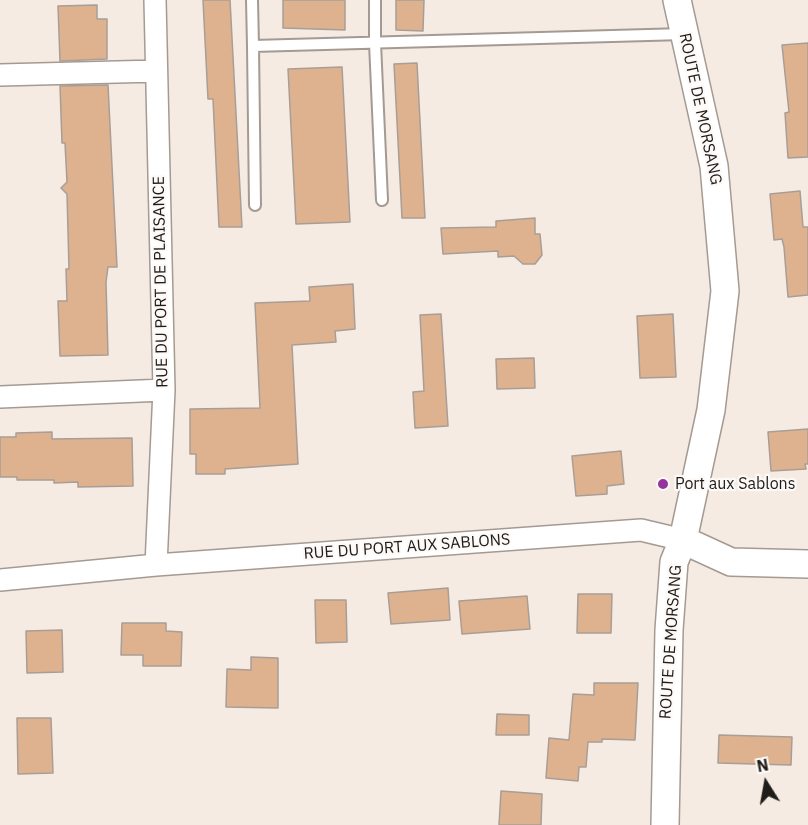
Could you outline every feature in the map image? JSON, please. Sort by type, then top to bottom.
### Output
[{"type":"street","name":"RUE DU PORT DE PLAISANCE","points":[[155,0],[164,390],[156,565]]},
{"type":"street","name":"ROUTE DE MORSANG","points":[[665,825],[669,630],[674,562],[683,540],[711,410],[725,291],[714,166],[677,0]]},
{"type":"street","points":[[0,75],[156,71]]},
{"type":"street","points":[[0,397],[164,390]]},
{"type":"street","name":"RUE DU PORT AUX SABLONS","points":[[0,579],[156,565],[641,530],[683,540],[731,562],[808,564]]},
{"type":"lane","points":[[252,0],[255,205]]},
{"type":"lane","points":[[375,0],[382,200]]},
{"type":"lane","points":[[254,46],[685,34]]},
{"type":"building","points":[[203,0],[230,0],[242,227],[219,227],[213,99],[208,99]]},
{"type":"building","points":[[283,0],[345,0],[345,30],[283,28]]},
{"type":"building","points":[[396,0],[424,0],[423,31],[396,30]]},
{"type":"building","points":[[97,5],[97,19],[107,19],[107,59],[60,61],[58,6]]},
{"type":"building","points":[[808,43],[808,157],[788,158],[785,113],[789,112],[782,45]]},
{"type":"building","points":[[417,63],[425,218],[402,218],[394,64]]},
{"type":"building","points":[[342,67],[350,222],[296,224],[288,69]]},
{"type":"building","points":[[108,85],[117,267],[108,267],[106,282],[108,355],[60,356],[58,301],[67,301],[66,269],[69,269],[67,194],[61,188],[67,182],[65,143],[62,143],[60,86]]},
{"type":"building","points":[[800,191],[803,227],[808,227],[808,295],[788,297],[784,247],[782,239],[774,240],[770,194]]},
{"type":"building","points":[[535,218],[535,234],[540,234],[542,255],[535,264],[523,264],[514,256],[498,257],[498,251],[443,254],[441,228],[496,227],[496,221]]},
{"type":"building","points":[[353,284],[355,329],[335,331],[336,342],[292,345],[298,464],[225,469],[225,474],[196,474],[196,454],[190,454],[190,409],[260,408],[255,303],[310,301],[309,287]]},
{"type":"building","points":[[441,314],[448,426],[415,428],[413,392],[424,391],[420,315]]},
{"type":"building","points":[[673,314],[676,377],[640,378],[637,316]]},
{"type":"building","points":[[534,358],[535,388],[497,389],[496,359]]},
{"type":"building","points":[[808,429],[806,469],[771,471],[768,432]]},
{"type":"building","points":[[52,432],[52,439],[132,438],[133,486],[78,487],[78,482],[54,483],[54,480],[17,480],[17,477],[0,477],[0,437],[16,437],[16,433]]},
{"type":"building","points":[[621,451],[624,484],[607,486],[607,494],[576,496],[572,456]]},
{"type":"building","points":[[448,588],[450,620],[391,624],[388,593]]},
{"type":"building","points":[[578,594],[612,594],[611,633],[577,633]]},
{"type":"building","points":[[527,596],[530,629],[462,634],[459,601]]},
{"type":"building","points":[[315,600],[346,600],[347,642],[316,643]]},
{"type":"building","points":[[122,623],[166,623],[166,631],[182,632],[181,666],[143,666],[143,655],[121,655]]},
{"type":"building","points":[[62,630],[63,672],[27,673],[26,631]]},
{"type":"building","points":[[251,657],[278,658],[278,708],[226,707],[227,669],[251,670]]},
{"type":"building","points":[[594,683],[638,683],[635,740],[602,739],[602,742],[588,742],[586,767],[579,767],[578,781],[546,778],[549,738],[569,740],[573,694],[594,695]]},
{"type":"building","points":[[497,714],[529,715],[529,735],[496,735]]},
{"type":"building","points":[[17,718],[51,718],[53,773],[18,774]]},
{"type":"building","points":[[719,735],[792,737],[791,765],[718,763]]},
{"type":"building","points":[[501,791],[542,794],[541,825],[499,825]]},
{"type":"place","name":"Port aux Sablons","points":[[663,484]]}]
